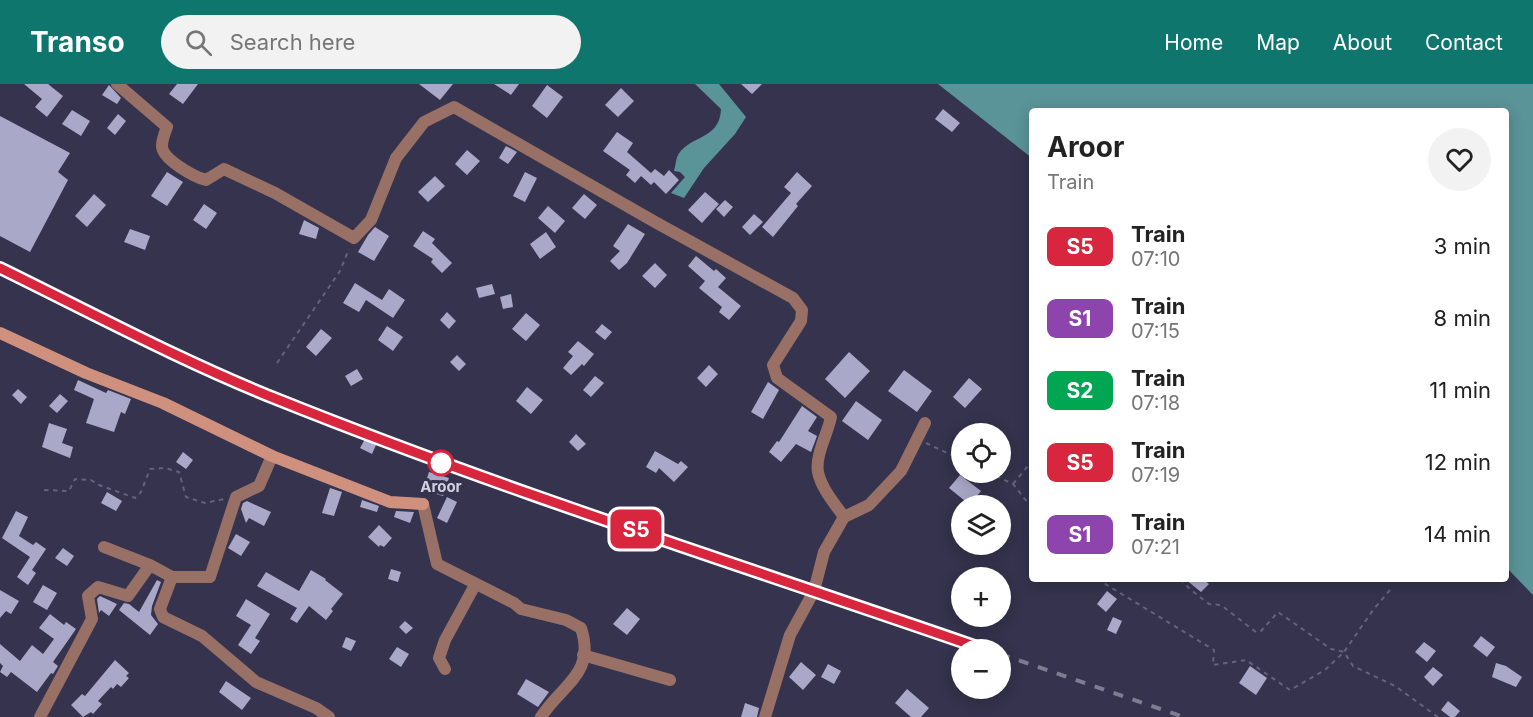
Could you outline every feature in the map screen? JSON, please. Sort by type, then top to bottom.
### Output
[{"type":"street","points":[[117,84],[167,127],[162,146],[165,155],[195,177],[206,180],[224,169],[275,193],[354,238],[371,220],[396,158],[424,122],[454,107],[793,298],[802,310],[801,321],[772,366],[777,378],[831,417],[819,456],[818,472],[828,494],[844,517]]},
{"type":"street","points":[[0,333],[86,373],[163,403],[272,456],[390,502],[423,504],[437,564],[514,603],[521,609],[566,620],[581,628],[585,641],[582,668],[541,717]]},
{"type":"street","points":[[765,717],[790,635],[814,591],[824,552],[844,517],[869,505],[901,471],[926,423]]},
{"type":"street","points":[[104,547],[150,565],[172,577],[210,577],[236,497],[259,486],[272,456]]},
{"type":"street","points":[[40,717],[92,619],[88,596],[98,587],[128,596],[150,565]]},
{"type":"street","points":[[172,577],[160,609],[163,617],[202,636],[256,682],[316,708],[329,717]]},
{"type":"street","points":[[445,669],[439,658],[445,640],[475,585]]},
{"type":"street","points":[[584,655],[670,680]]},
{"type":"path","points":[[277,363],[340,271],[354,238]]},
{"type":"path","points":[[917,438],[951,455]]},
{"type":"path","points":[[1029,465],[1013,484],[1029,504]]},
{"type":"path","points":[[44,490],[69,490],[75,479],[90,480],[135,498],[141,492],[150,469],[165,468],[179,472],[186,498],[206,503],[236,497]]},
{"type":"path","points":[[1102,582],[1214,650],[1213,665],[1246,660],[1290,690],[1325,670],[1344,652],[1390,590]]},
{"type":"path","points":[[1183,582],[1209,604],[1221,605],[1256,632],[1261,631],[1278,612],[1331,649],[1344,652],[1353,666],[1395,686],[1438,717]]},
{"type":"shaded area","points":[[695,84],[719,84],[746,117],[735,134],[704,168],[684,198],[671,193],[685,177],[680,172],[674,171],[677,157],[688,145],[715,127],[721,109]]},
{"type":"shaded area","points":[[938,84],[1533,84],[1533,595],[1509,570],[1509,108],[1029,108],[1029,156]]},
{"type":"building","points":[[24,84],[48,84],[63,96],[47,117],[35,107],[42,99]]},
{"type":"building","points":[[177,84],[198,84],[183,104],[169,94]]},
{"type":"building","points":[[419,84],[453,84],[440,100]]},
{"type":"building","points":[[494,84],[519,84],[511,95]]},
{"type":"building","points":[[741,84],[762,84],[752,94]]},
{"type":"building","points":[[109,85],[121,98],[117,104],[102,95]]},
{"type":"building","points":[[547,85],[563,97],[547,118],[532,106]]},
{"type":"building","points":[[621,88],[634,101],[618,117],[605,105]]},
{"type":"building","points":[[943,109],[960,123],[952,132],[935,119]]},
{"type":"building","points":[[72,110],[90,121],[81,136],[62,124]]},
{"type":"building","points":[[118,114],[126,121],[115,135],[107,128]]},
{"type":"building","points":[[0,116],[70,153],[58,172],[68,180],[30,252],[0,236]]},
{"type":"building","points":[[617,132],[633,143],[627,152],[651,173],[655,169],[664,176],[669,170],[679,180],[666,194],[654,182],[651,185],[641,176],[635,183],[626,175],[630,170],[603,151]]},
{"type":"building","points":[[506,146],[517,152],[508,164],[499,158]]},
{"type":"building","points":[[467,150],[480,161],[467,175],[455,164]]},
{"type":"building","points":[[167,172],[183,182],[167,206],[151,196]]},
{"type":"building","points":[[525,172],[537,178],[525,202],[513,196]]},
{"type":"building","points":[[797,172],[812,186],[773,237],[762,227],[791,193],[784,187]]},
{"type":"building","points":[[435,176],[445,186],[428,202],[418,192]]},
{"type":"building","points":[[705,192],[719,204],[702,223],[688,210]]},
{"type":"building","points":[[94,194],[106,205],[87,227],[75,216]]},
{"type":"building","points":[[584,194],[597,205],[585,219],[572,208]]},
{"type":"building","points":[[725,200],[733,207],[724,217],[716,209]]},
{"type":"building","points":[[204,204],[217,213],[206,229],[193,220]]},
{"type":"building","points":[[548,206],[565,221],[555,233],[538,218]]},
{"type":"building","points":[[754,214],[763,222],[750,235],[742,227]]},
{"type":"building","points":[[304,220],[319,228],[316,239],[299,234]]},
{"type":"building","points":[[628,224],[645,234],[627,263],[619,270],[610,261],[620,251],[613,246]]},
{"type":"building","points":[[375,227],[389,236],[374,261],[358,252]]},
{"type":"building","points":[[130,229],[150,236],[145,250],[124,242]]},
{"type":"building","points":[[423,231],[435,239],[432,243],[452,263],[442,273],[431,262],[433,259],[413,246]]},
{"type":"building","points":[[546,232],[556,247],[540,259],[530,244]]},
{"type":"building","points":[[696,256],[726,278],[718,287],[741,306],[729,320],[719,312],[722,307],[699,288],[705,281],[688,266]]},
{"type":"building","points":[[655,263],[667,275],[655,288],[642,276]]},
{"type":"building","points":[[355,283],[382,300],[389,289],[405,300],[393,318],[366,300],[359,312],[343,303]]},
{"type":"building","points":[[492,284],[495,294],[479,298],[476,288]]},
{"type":"building","points":[[511,294],[513,307],[503,309],[500,297]]},
{"type":"building","points":[[447,312],[456,321],[449,329],[440,320]]},
{"type":"building","points":[[526,313],[540,325],[526,341],[512,329]]},
{"type":"building","points":[[602,324],[612,332],[605,340],[595,332]]},
{"type":"building","points":[[387,326],[403,337],[393,351],[378,340]]},
{"type":"building","points":[[321,329],[332,338],[316,356],[306,347]]},
{"type":"building","points":[[578,341],[594,354],[584,366],[582,364],[571,375],[563,368],[573,356],[568,352]]},
{"type":"building","points":[[849,352],[870,371],[845,398],[825,379]]},
{"type":"building","points":[[457,355],[466,364],[459,371],[450,362]]},
{"type":"building","points":[[709,365],[718,374],[706,387],[697,378]]},
{"type":"building","points":[[357,369],[363,379],[351,386],[345,376]]},
{"type":"building","points":[[904,370],[932,391],[917,412],[888,391]]},
{"type":"building","points":[[595,376],[604,383],[591,397],[583,390]]},
{"type":"building","points":[[969,378],[982,389],[965,408],[953,397]]},
{"type":"building","points":[[78,380],[106,393],[108,390],[131,399],[125,414],[121,412],[114,432],[86,423],[94,399],[74,390]]},
{"type":"building","points":[[768,382],[779,390],[763,419],[751,412]]},
{"type":"building","points":[[527,387],[543,400],[531,414],[516,401]]},
{"type":"building","points":[[18,389],[27,397],[21,404],[12,395]]},
{"type":"building","points":[[60,394],[68,401],[57,413],[49,406]]},
{"type":"building","points":[[856,401],[882,420],[868,440],[842,421]]},
{"type":"building","points":[[802,406],[817,417],[808,431],[817,436],[811,452],[796,444],[781,462],[769,452],[777,441],[779,442]]},
{"type":"building","points":[[49,423],[67,429],[62,443],[73,447],[70,458],[42,447]]},
{"type":"building","points":[[576,434],[586,444],[578,451],[569,442]]},
{"type":"building","points":[[365,439],[376,445],[372,454],[360,448]]},
{"type":"building","points":[[655,451],[678,464],[681,461],[688,467],[674,482],[659,468],[656,473],[646,467]]},
{"type":"building","points":[[183,452],[193,460],[186,469],[176,462]]},
{"type":"building","points":[[429,472],[449,478],[443,496],[423,490]]},
{"type":"building","points":[[953,483],[970,483],[981,491],[978,495],[958,495],[949,488]]},
{"type":"building","points":[[330,488],[342,492],[334,516],[322,513]]},
{"type":"building","points":[[107,492],[122,501],[116,511],[101,503]]},
{"type":"building","points":[[447,497],[457,502],[447,523],[437,518]]},
{"type":"building","points":[[362,500],[379,506],[377,512],[360,507]]},
{"type":"building","points":[[247,501],[271,512],[264,526],[249,518],[246,523],[241,509],[243,503]]},
{"type":"building","points":[[16,511],[28,517],[19,536],[33,545],[36,542],[46,549],[32,570],[36,573],[28,585],[17,577],[30,557],[2,538]]},
{"type":"building","points":[[396,511],[414,512],[410,523],[394,517]]},
{"type":"building","points":[[379,525],[392,538],[384,547],[380,545],[379,547],[368,537]]},
{"type":"building","points":[[236,534],[250,542],[241,556],[228,548]]},
{"type":"building","points":[[63,548],[74,556],[67,566],[55,558]]},
{"type":"building","points":[[391,569],[401,572],[398,582],[388,579]]},
{"type":"building","points":[[311,570],[343,594],[331,609],[333,611],[326,620],[309,606],[297,623],[290,619],[297,608],[257,586],[266,572],[299,591]]},
{"type":"building","points":[[157,580],[161,582],[151,615],[158,624],[150,635],[119,610],[124,603],[139,612]]},
{"type":"building","points":[[1189,582],[1209,584],[1201,592]]},
{"type":"building","points":[[43,585],[57,593],[47,610],[33,602]]},
{"type":"building","points":[[0,590],[19,601],[11,614],[6,611],[0,618]]},
{"type":"building","points":[[1107,591],[1117,599],[1106,612],[1097,604]]},
{"type":"building","points":[[100,596],[117,604],[109,616],[101,610],[99,613],[97,599]]},
{"type":"building","points":[[246,599],[270,614],[255,638],[260,641],[251,654],[238,645],[251,625],[236,616]]},
{"type":"building","points":[[627,608],[640,619],[627,635],[613,624]]},
{"type":"building","points":[[50,614],[64,625],[66,622],[76,629],[53,662],[58,666],[37,692],[11,672],[7,677],[0,672],[3,666],[0,663],[0,644],[20,661],[32,645],[43,654],[54,639],[39,628]]},
{"type":"building","points":[[1113,617],[1122,621],[1116,634],[1107,630]]},
{"type":"building","points":[[405,621],[413,628],[406,634],[399,627]]},
{"type":"building","points":[[1481,636],[1495,647],[1487,657],[1473,646]]},
{"type":"building","points":[[346,637],[356,641],[351,651],[342,647]]},
{"type":"building","points":[[1424,642],[1436,651],[1427,662],[1415,652]]},
{"type":"building","points":[[397,647],[409,654],[401,667],[389,659]]},
{"type":"building","points":[[115,660],[129,673],[126,676],[129,678],[121,687],[117,684],[113,689],[111,687],[98,701],[102,704],[93,714],[91,712],[83,717],[71,705],[82,694],[85,696]]},
{"type":"building","points":[[801,662],[816,675],[803,690],[789,677]]},
{"type":"building","points":[[1496,663],[1506,666],[1522,677],[1516,687],[1492,677]]},
{"type":"building","points":[[828,664],[841,671],[834,684],[821,677]]},
{"type":"building","points":[[1250,666],[1267,678],[1256,695],[1239,683]]},
{"type":"building","points":[[1433,667],[1443,675],[1433,686],[1424,677]]},
{"type":"building","points":[[526,679],[549,692],[538,707],[517,694]]},
{"type":"building","points":[[226,681],[251,698],[242,710],[219,692]]},
{"type":"building","points":[[907,689],[929,708],[921,717],[911,717],[895,703]]},
{"type":"building","points":[[1448,701],[1460,711],[1455,717],[1450,717],[1441,710]]},
{"type":"building","points":[[745,703],[759,708],[757,717],[741,717]]},
{"type":"railway","points":[[0,268],[157,345],[276,399],[443,463],[954,639]]},
{"type":"railway","points":[[1011,658],[1184,717]]},
{"type":"train","name":"S5","points":[[0,268],[157,345],[276,399],[443,464],[954,639]]},
{"type":"place","name":"Aroor","points":[[441,463]]}]
